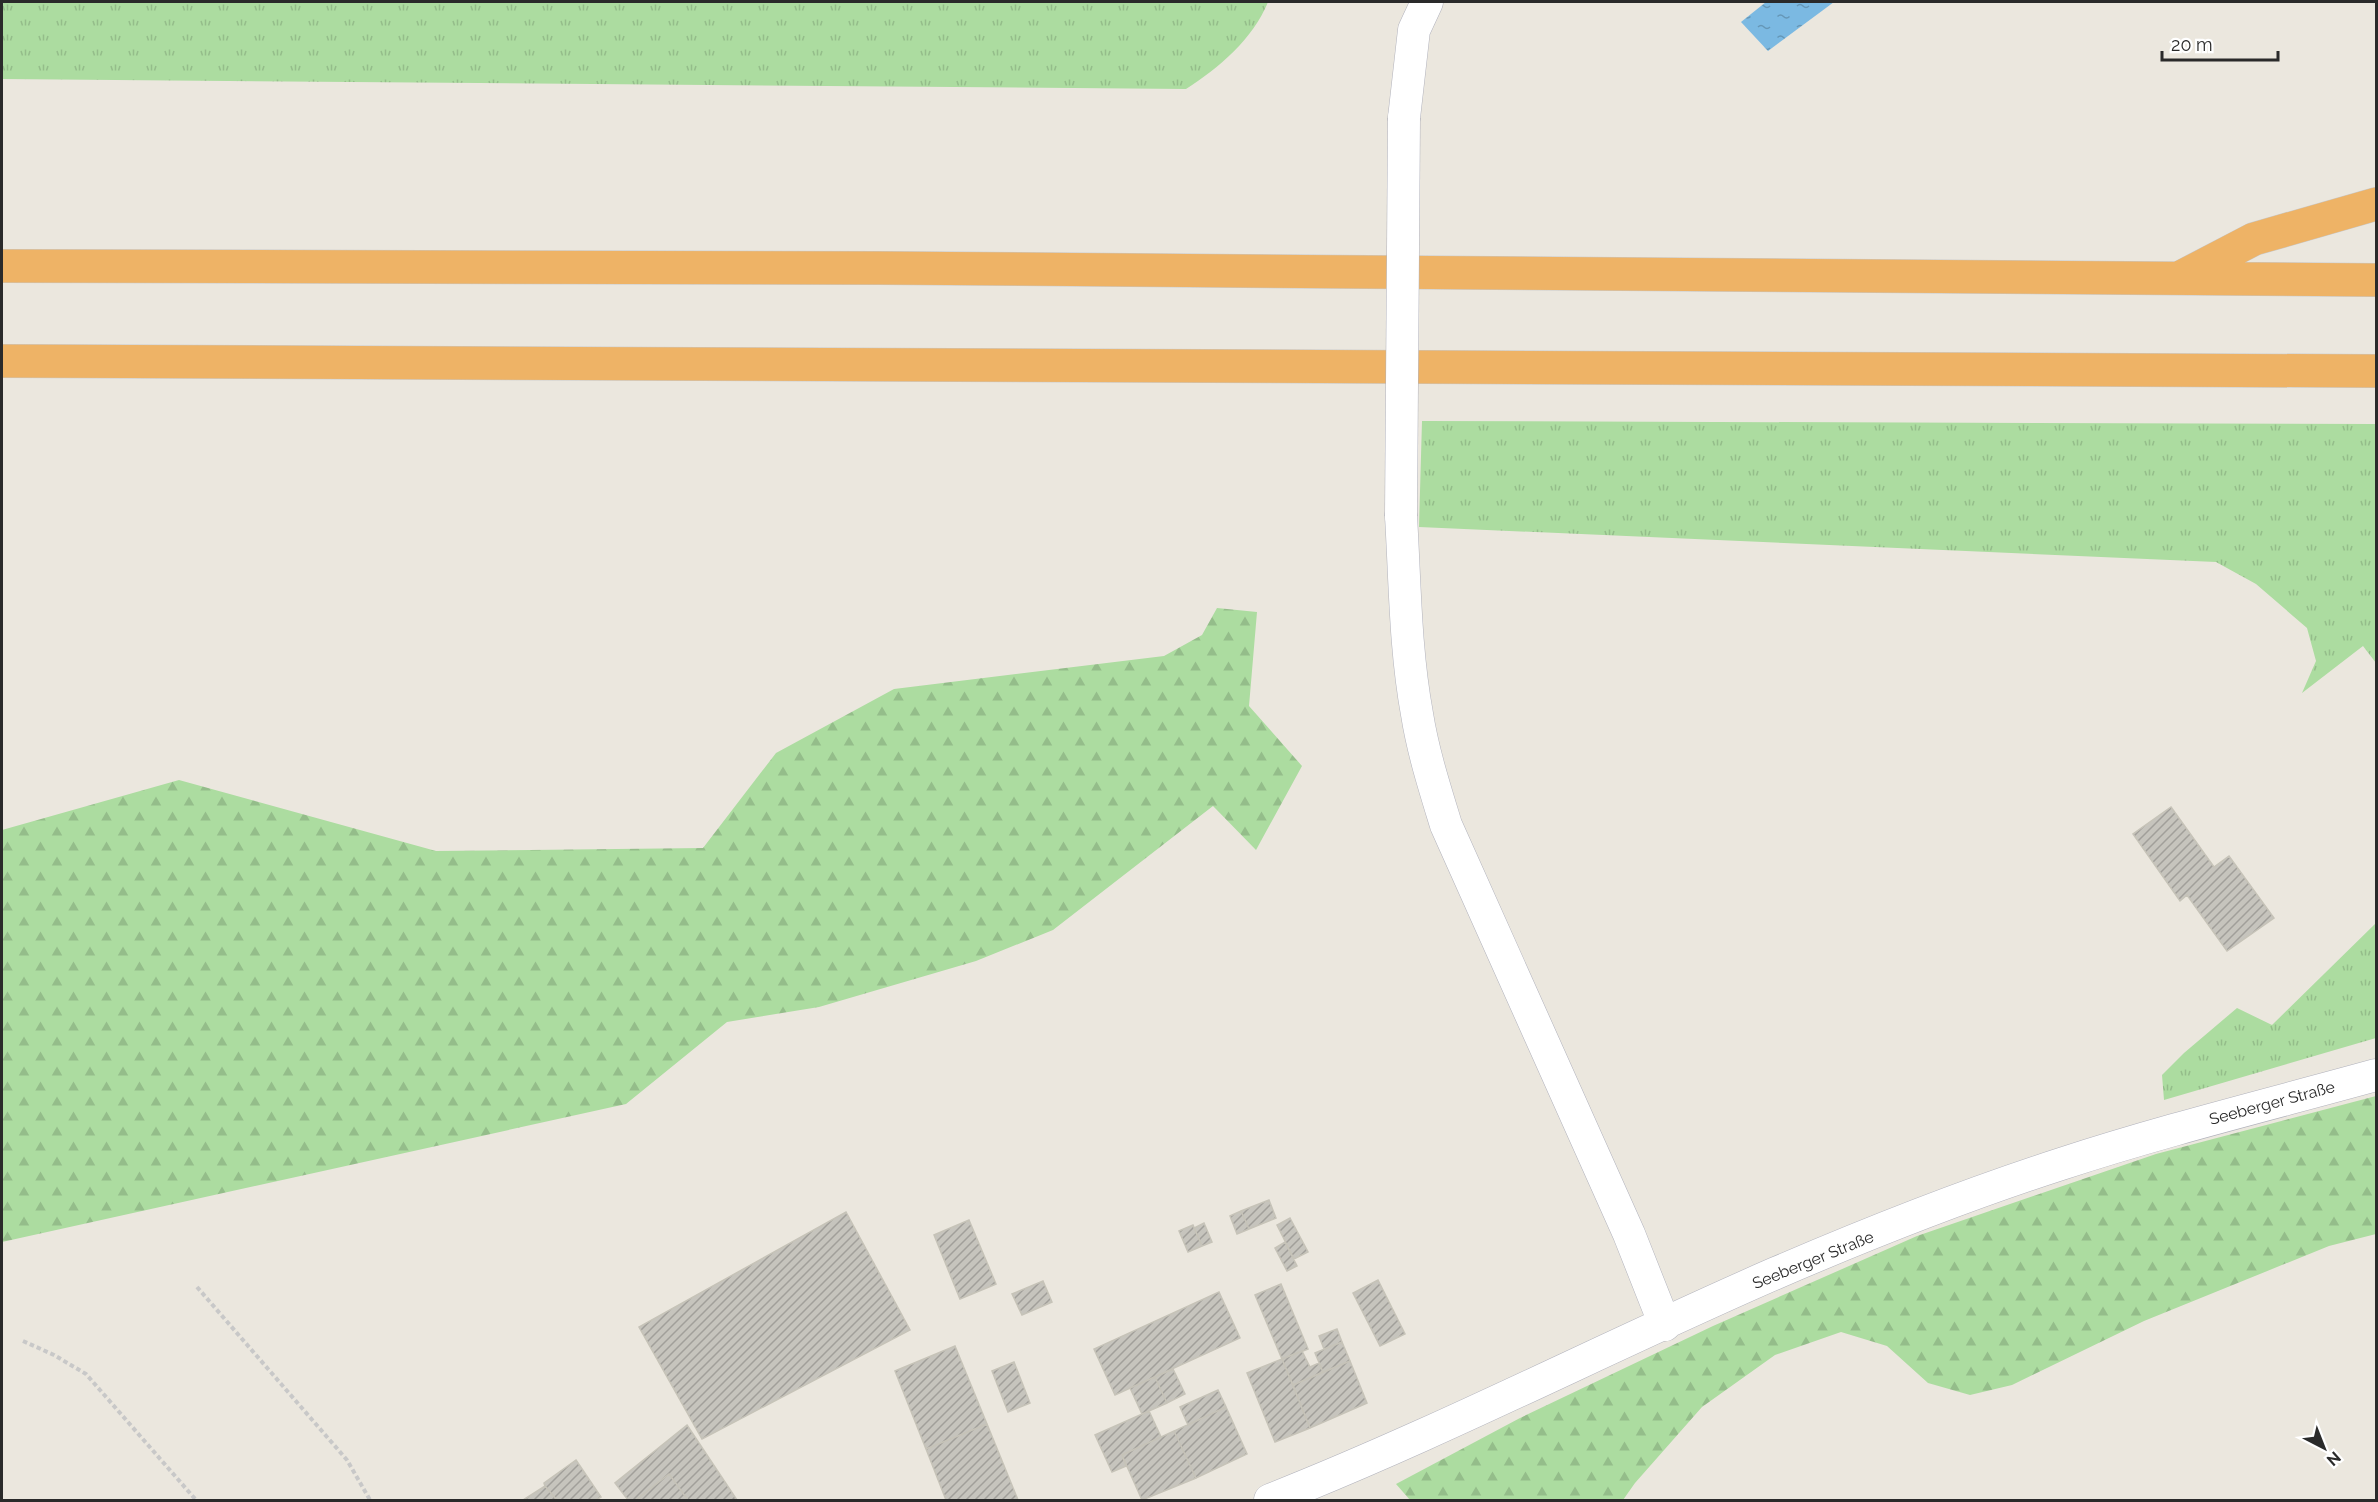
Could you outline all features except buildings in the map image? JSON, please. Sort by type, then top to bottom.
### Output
[{"type":"highway","points":[[2179,278],[2254,239],[2376,204]]},
{"type":"highway","points":[[2,266],[879,268],[2376,280]]},
{"type":"highway","points":[[2,362],[2376,371]]},
{"type":"street","points":[[1427,2],[1414,30],[1404,118],[1401,516],[1408,647],[1416,713],[1428,765],[1446,825],[1629,1234],[1665,1325]]},
{"type":"street","name":"Seeberger Straße","points":[[1270,1500],[1477,1413],[1777,1273],[1941,1208],[2058,1165],[2376,1075]]},
{"type":"path","points":[[197,1287],[346,1460],[370,1500]]},
{"type":"path","points":[[23,1341],[54,1354],[86,1374],[196,1500]]},
{"type":"green space","points":[[2,2],[1268,2],[1254,28],[1234,51],[1211,72],[1186,89],[2,79]]},
{"type":"green space","points":[[1422,421],[2376,424],[2376,663],[2363,646],[2302,693],[2316,661],[2307,628],[2256,584],[2216,562],[1419,527]]},
{"type":"green space","points":[[1217,608],[1257,612],[1249,706],[1302,766],[1256,850],[1213,806],[1053,930],[976,961],[819,1007],[727,1022],[626,1104],[2,1242],[2,830],[179,780],[436,851],[703,848],[776,753],[894,689],[1164,656],[1202,635]]},
{"type":"green space","points":[[2376,923],[2376,1038],[2164,1100],[2162,1075],[2237,1008],[2272,1025]]},
{"type":"green space","points":[[2376,1096],[2376,1234],[2329,1246],[2144,1321],[2012,1385],[1970,1395],[1928,1383],[1887,1346],[1841,1332],[1775,1355],[1702,1407],[1635,1483],[1623,1500],[1410,1500],[1396,1484],[1520,1418],[1713,1326],[1917,1236],[2156,1154]]},
{"type":"water","points":[[1766,2],[1834,2],[1768,51],[1741,22]]}]
